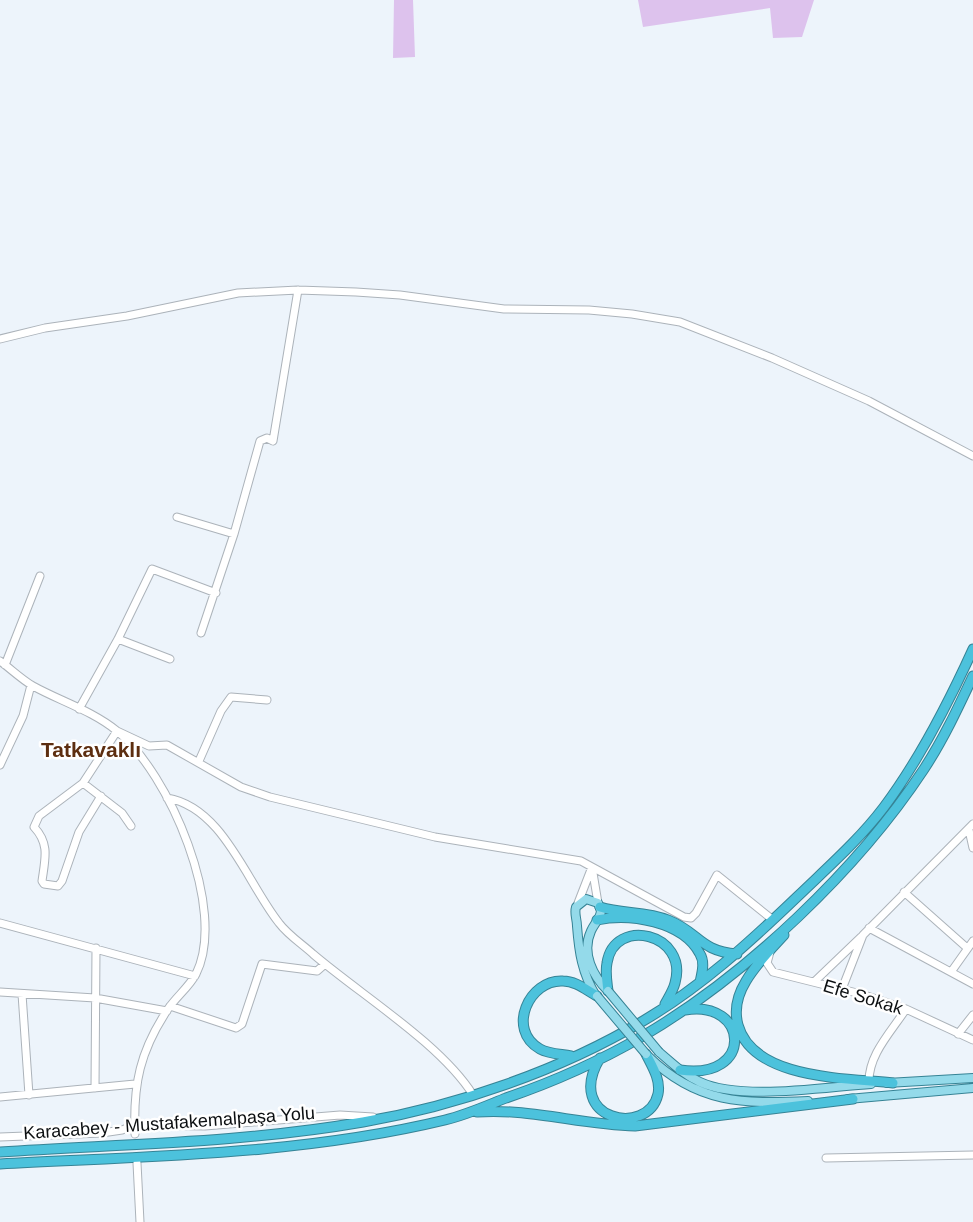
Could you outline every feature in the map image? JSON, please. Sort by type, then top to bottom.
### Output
[{"type":"highway","name":"Karacabey - Mustafakemalpaşa Yolu","points":[[0,1152],[254,1136],[382,1118],[473,1095],[574,1056],[644,1021],[737,954],[852,845],[883,808],[910,769],[950,699],[973,649]]},
{"type":"highway","name":"Karacabey - Mustafakemalpaşa Yolu","points":[[0,1164],[264,1149],[357,1138],[465,1113],[543,1085],[642,1037],[683,1011],[756,953],[818,897],[895,810],[919,776],[951,722],[973,676]]},
{"type":"highway","points":[[818,897],[770,950],[746,981],[736,1005],[739,1028],[749,1047],[768,1061],[789,1069],[869,1082],[893,1083]]},
{"type":"highway","points":[[599,905],[664,918],[685,929],[708,948],[719,953],[737,954]]},
{"type":"highway","points":[[597,921],[616,918],[645,919],[676,932],[700,954],[703,963],[700,982]]},
{"type":"highway","points":[[608,991],[607,963],[616,945],[635,935],[648,935],[660,940],[669,948],[675,959],[675,984],[664,1006]]},
{"type":"highway","points":[[574,1056],[554,1054],[540,1049],[530,1041],[525,1033],[524,1012],[533,995],[551,982],[577,984],[597,996]]},
{"type":"highway","points":[[680,1071],[696,1073],[720,1067],[733,1051],[735,1040],[728,1024],[715,1010],[706,1008],[683,1011]]},
{"type":"highway","points":[[600,1058],[591,1073],[589,1085],[592,1098],[606,1114],[615,1118],[632,1118],[644,1113],[658,1093],[657,1081],[646,1054]]},
{"type":"highway","points":[[465,1113],[525,1112],[603,1125],[635,1126],[853,1099]]},
{"type":"main road","points":[[869,1082],[748,1092],[719,1089],[699,1082],[680,1071],[659,1052],[591,968],[588,954],[589,935],[601,915],[599,905],[586,899],[578,903],[575,911],[586,979],[597,996],[646,1054],[676,1080],[717,1098],[761,1103],[853,1099],[973,1088]]},
{"type":"main road","points":[[577,920],[584,925],[597,921]]},
{"type":"main road","points":[[893,1083],[973,1078]]},
{"type":"street","points":[[0,339],[45,328],[127,316],[238,293],[298,290],[400,295],[504,309],[589,310],[680,322],[869,401],[973,456]]},
{"type":"street","points":[[201,633],[234,534],[260,441],[267,438],[273,441],[298,290]]},
{"type":"street","points":[[177,517],[234,534]]},
{"type":"street","points":[[79,709],[118,639],[152,570],[216,592]]},
{"type":"street","points":[[40,576],[2,663],[31,685],[117,731],[149,746],[167,745],[199,761],[241,787],[270,797],[435,837],[581,861],[684,917],[692,918],[696,913],[717,875],[773,920]]},
{"type":"street","points":[[118,639],[170,659]]},
{"type":"street","points":[[0,765],[23,716],[31,685]]},
{"type":"street","points":[[199,761],[221,711],[231,697],[267,700]]},
{"type":"street","points":[[101,796],[79,832],[62,881],[58,886],[44,884],[42,881],[45,839],[34,827],[39,816],[83,783],[117,731]]},
{"type":"street","points":[[117,731],[144,763],[167,798],[198,870],[206,937],[195,976],[169,1008],[144,1050],[135,1084],[135,1134]]},
{"type":"street","points":[[83,783],[122,813],[131,826]]},
{"type":"street","points":[[167,798],[184,801],[208,820],[228,844],[280,925],[433,1050],[463,1079],[473,1095]]},
{"type":"street","points":[[971,827],[973,848]]},
{"type":"street","points":[[814,982],[971,827]]},
{"type":"street","points":[[578,903],[592,867]]},
{"type":"street","points":[[592,867],[599,905]]},
{"type":"street","points":[[904,892],[966,947]]},
{"type":"street","points":[[0,923],[195,976]]},
{"type":"street","points":[[869,928],[973,984]]},
{"type":"street","points":[[842,989],[863,935]]},
{"type":"street","points":[[951,972],[966,947],[973,941]]},
{"type":"street","points":[[95,1088],[96,948]]},
{"type":"street","name":"Efe Sokak","points":[[770,950],[767,963],[773,972],[842,989],[906,1009],[973,1040]]},
{"type":"street","points":[[0,992],[95,998],[169,1008],[238,1027],[242,1024],[262,964],[317,971],[325,964]]},
{"type":"street","points":[[22,993],[29,1095]]},
{"type":"street","points":[[869,1082],[875,1055],[906,1009]]},
{"type":"street","points":[[958,1034],[973,1015]]},
{"type":"street","points":[[0,1097],[135,1084]]},
{"type":"street","points":[[0,1137],[102,1133],[135,1125],[205,1126],[340,1115],[382,1118]]},
{"type":"street","points":[[825,1158],[973,1155]]},
{"type":"street","points":[[137,1163],[140,1222]]},
{"type":"shaded area","points":[[394,0],[413,0],[415,57],[393,58]]},
{"type":"shaded area","points":[[638,0],[814,0],[802,37],[773,38],[770,8],[643,27]]},
{"type":"district","name":"Tatkavaklı","points":[[91,749]]}]
